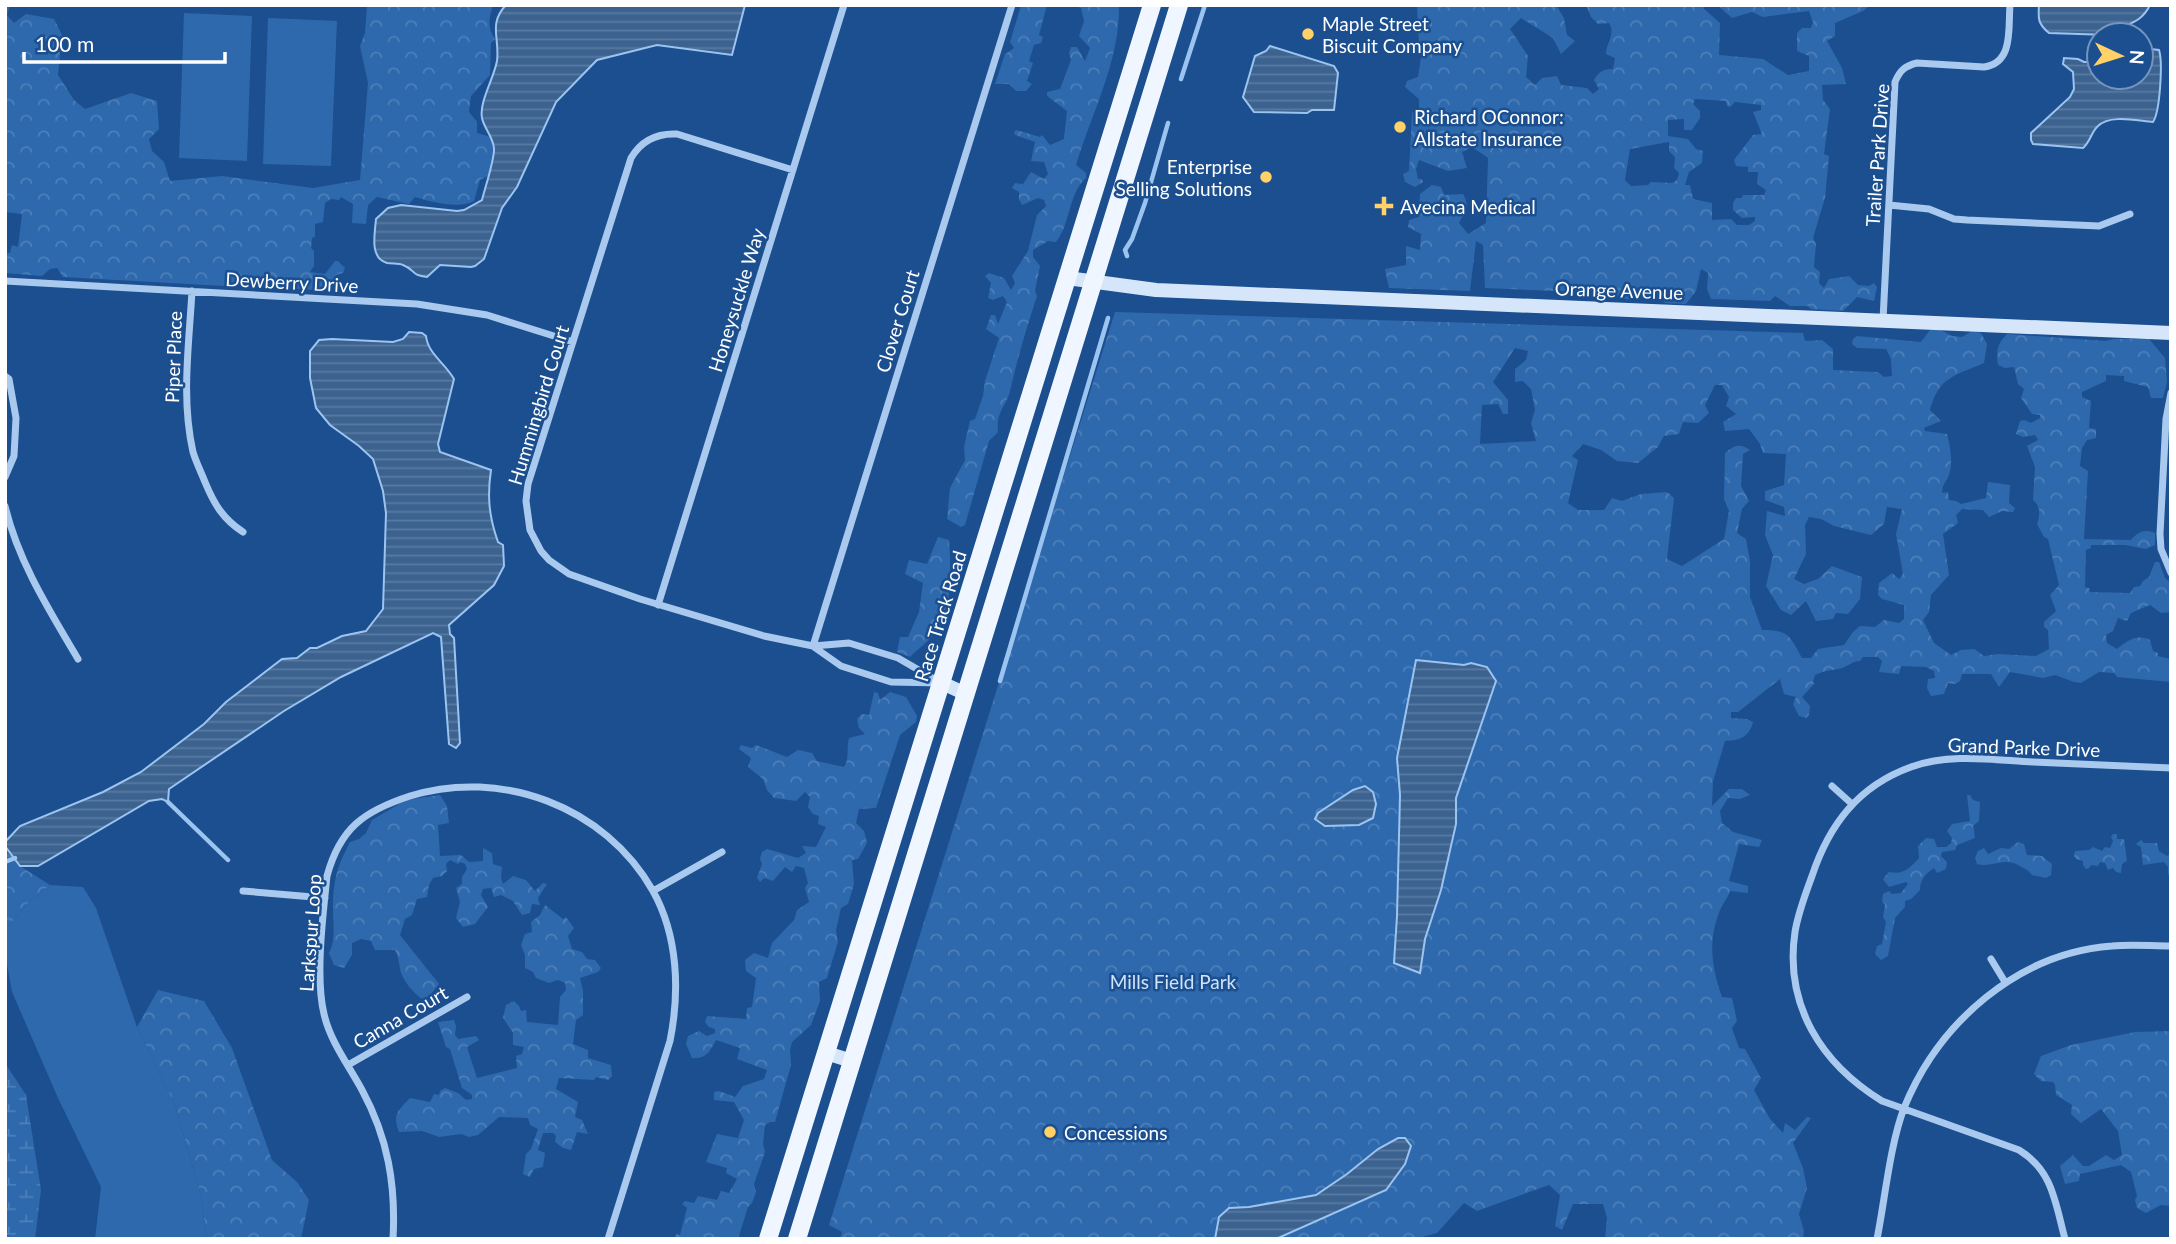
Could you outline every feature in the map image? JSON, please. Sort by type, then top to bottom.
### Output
[{"type":"main road","name":"Race Track Road","points":[[768,1239],[1152,5]]},
{"type":"main road","points":[[797,1239],[1179,5]]},
{"type":"street","name":"Honeysuckle Way","points":[[658,605],[844,5]]},
{"type":"street","name":"Clover Court","points":[[813,646],[1012,5]]},
{"type":"street","name":"Trailer Park Drive","points":[[1882,320],[1895,82],[1899,72],[1906,66],[1917,63],[1993,66],[2006,53],[2010,5]]},
{"type":"street","name":"Hummingbird Court","points":[[793,170],[677,134],[663,134],[645,142],[631,158],[528,484],[526,501],[530,530],[541,551],[569,574],[658,605],[764,636],[813,646],[849,643],[898,658],[942,683]]},
{"type":"street","points":[[1889,205],[1929,209],[1954,219],[2099,226],[2130,214]]},
{"type":"street","name":"Orange Avenue","points":[[1067,278],[1156,289],[2171,333]]},
{"type":"street","name":"Dewberry Drive","points":[[5,281],[417,304],[487,315],[573,342]]},
{"type":"street","name":"Piper Place","points":[[192,291],[186,392],[187,419],[194,454],[221,514],[243,532]]},
{"type":"street","points":[[5,376],[9,379],[16,418],[13,456],[5,477]]},
{"type":"street","points":[[2171,393],[2166,419],[2160,534],[2161,549],[2171,573]]},
{"type":"street","points":[[5,506],[20,553],[47,607],[78,659]]},
{"type":"street","name":"Hummingbird Court","points":[[813,646],[841,666],[891,682],[942,683]]},
{"type":"street","points":[[942,683],[966,694]]},
{"type":"street","name":"Grand Parke Drive","points":[[2065,1239],[2050,1182],[2031,1157],[2019,1150],[1882,1101],[1843,1073],[1828,1056],[1815,1037],[1798,992],[1794,950],[1801,908],[1820,852],[1838,820],[1874,786],[1912,766],[1954,759],[2171,768]]},
{"type":"street","name":"Larkspur Loop","points":[[393,1239],[395,1209],[392,1173],[386,1146],[376,1118],[324,1017],[320,981],[327,876],[345,834],[361,818],[386,803],[426,791],[474,786],[502,789],[544,799],[583,818],[618,846],[633,862],[653,891],[664,916],[676,973],[674,1020],[670,1041],[608,1239]]},
{"type":"street","points":[[1832,786],[1852,804]]},
{"type":"street","points":[[653,891],[723,852]]},
{"type":"street","points":[[243,891],[325,898]]},
{"type":"street","points":[[1878,1239],[1896,1136],[1904,1110],[1916,1083],[1945,1038],[1983,998],[2027,970],[2082,951],[2110,946],[2171,947]]},
{"type":"street","points":[[1991,959],[2005,982]]},
{"type":"street","name":"Canna Court","points":[[348,1065],[467,997]]},
{"type":"street","points":[[826,1053],[852,1061]]},
{"type":"green space","points":[[5,5],[10,5],[7,15],[14,23],[26,14],[54,19],[62,35],[58,75],[74,100],[85,109],[131,93],[157,101],[159,129],[149,139],[152,151],[164,162],[170,181],[222,176],[313,188],[360,180],[368,83],[360,46],[365,33],[367,5],[493,5],[490,23],[495,39],[491,43],[490,75],[471,96],[469,112],[477,122],[477,133],[491,137],[495,149],[488,176],[480,180],[474,201],[468,203],[445,204],[415,197],[409,204],[377,197],[368,205],[366,224],[352,223],[353,204],[341,197],[339,200],[331,199],[325,203],[323,222],[315,224],[315,237],[312,238],[311,248],[314,251],[314,266],[310,272],[325,274],[335,261],[345,268],[343,273],[336,275],[334,284],[322,290],[253,287],[253,282],[249,281],[244,286],[224,286],[63,277],[57,268],[50,269],[42,276],[5,273],[5,253],[10,253],[12,245],[18,247],[22,214],[5,212]]},
{"type":"green space","points":[[1023,5],[1047,5],[1039,35],[1043,37],[1041,43],[1034,45],[1029,61],[1033,63],[1027,81],[1032,84],[1026,91],[1016,91],[1009,84],[995,84],[1005,54],[1014,48],[1010,42]]},
{"type":"green space","points":[[1072,5],[1119,5],[1115,46],[1076,165],[1086,173],[1086,178],[1076,192],[1056,242],[1048,241],[1033,250],[1033,257],[1040,266],[1035,291],[1037,296],[1010,391],[1000,415],[998,432],[989,441],[965,525],[961,527],[947,519],[950,488],[965,460],[964,447],[970,421],[975,419],[999,338],[986,329],[991,315],[995,315],[998,324],[1007,302],[1003,296],[993,300],[988,298],[991,283],[985,276],[989,273],[1004,278],[1011,290],[1015,283],[1012,276],[1028,251],[1037,215],[1046,206],[1044,200],[1038,198],[1022,205],[1019,192],[1012,188],[1015,183],[1023,184],[1031,172],[1044,179],[1048,174],[1044,162],[1031,161],[1035,142],[1015,135],[1014,132],[1016,130],[1040,137],[1042,135],[1050,145],[1064,139],[1067,111],[1047,96],[1047,92],[1060,89],[1071,60],[1071,47],[1077,47],[1085,61],[1090,48],[1079,36],[1084,21],[1081,8]]},
{"type":"green space","points":[[1417,5],[1556,5],[1564,18],[1567,35],[1575,41],[1561,54],[1553,38],[1521,18],[1510,29],[1528,56],[1526,77],[1535,85],[1542,78],[1557,76],[1561,85],[1587,88],[1593,94],[1599,89],[1594,80],[1602,71],[1613,69],[1615,58],[1606,54],[1611,35],[1609,23],[1598,24],[1591,17],[1586,5],[1707,5],[1703,8],[1720,23],[1719,55],[1763,59],[1788,75],[1809,71],[1809,56],[1797,51],[1797,33],[1802,28],[1811,28],[1813,22],[1809,11],[1763,17],[1752,12],[1732,18],[1717,5],[1870,5],[1863,11],[1835,23],[1835,36],[1827,41],[1842,68],[1846,84],[1822,85],[1823,100],[1830,109],[1824,154],[1829,156],[1825,198],[1813,238],[1816,244],[1814,267],[1820,272],[1819,283],[1824,288],[1829,279],[1849,276],[1858,285],[1869,286],[1874,283],[1877,287],[1874,301],[1857,297],[1843,311],[1790,306],[1775,296],[1770,301],[1711,299],[1707,289],[1708,273],[1701,269],[1696,291],[1686,304],[1665,303],[1661,298],[1638,297],[1634,300],[1625,299],[1621,295],[1614,298],[1607,297],[1604,293],[1485,288],[1483,245],[1476,241],[1470,291],[1389,288],[1385,269],[1406,265],[1406,246],[1420,250],[1421,234],[1408,227],[1409,220],[1419,217],[1420,194],[1432,185],[1441,187],[1444,195],[1463,194],[1466,205],[1459,223],[1468,234],[1486,223],[1488,158],[1472,147],[1462,152],[1467,168],[1448,171],[1419,160],[1416,169],[1418,179],[1423,182],[1415,187],[1405,182],[1403,174],[1409,171],[1412,113],[1419,107],[1419,99],[1405,87],[1407,81],[1418,77],[1421,57],[1427,50],[1419,45]],"holes":[[[1695,99],[1726,101],[1730,107],[1735,102],[1761,105],[1761,110],[1753,112],[1762,134],[1753,135],[1734,160],[1736,166],[1748,167],[1748,172],[1758,172],[1757,184],[1766,190],[1764,195],[1743,195],[1733,203],[1733,210],[1742,218],[1755,217],[1755,221],[1749,225],[1737,225],[1731,219],[1712,220],[1712,203],[1693,199],[1690,185],[1685,185],[1689,172],[1702,163],[1703,151],[1696,149],[1688,139],[1668,136],[1668,120],[1684,119],[1684,130],[1692,130],[1700,118],[1700,111],[1693,104]],[[1669,142],[1669,151],[1675,157],[1674,168],[1679,173],[1677,180],[1672,183],[1651,182],[1648,185],[1631,186],[1625,180],[1630,149]]]},
{"type":"green space","points":[[184,13],[252,16],[247,161],[179,158]]},
{"type":"green space","points":[[268,18],[337,21],[331,166],[263,164]]},
{"type":"green space","name":"Mills Field Park","points":[[1115,312],[1803,333],[1805,341],[1822,340],[1833,349],[1833,370],[1878,372],[1884,377],[1892,376],[1891,359],[1886,349],[1857,348],[1852,344],[1857,336],[1921,342],[1930,330],[1941,330],[1952,336],[1962,337],[1972,331],[1981,333],[1987,344],[1984,363],[1943,384],[1930,410],[1941,421],[1924,428],[1925,431],[1947,434],[1951,466],[1942,493],[1948,492],[1949,500],[1961,504],[1986,498],[1988,482],[2010,485],[2009,503],[2015,508],[2013,512],[2002,511],[1989,517],[1983,510],[1962,509],[1956,515],[1958,523],[1943,534],[1949,575],[1931,595],[1929,612],[1923,620],[1934,643],[1951,655],[1961,650],[1974,649],[1984,656],[2036,656],[2049,649],[2048,630],[2044,627],[2044,622],[2056,611],[2050,595],[2059,585],[2048,539],[2037,524],[2039,511],[2033,500],[2035,467],[2027,446],[2038,440],[2035,435],[2023,437],[2016,434],[2020,421],[2031,423],[2040,418],[2040,415],[2032,414],[2021,398],[2024,389],[2018,384],[2014,367],[2005,368],[1998,365],[1997,352],[2001,341],[2007,334],[2105,341],[2149,339],[2165,358],[2167,382],[2163,398],[2151,398],[2148,387],[2124,381],[2124,376],[2106,375],[2106,381],[2082,392],[2082,397],[2091,401],[2089,428],[2096,429],[2096,438],[2087,440],[2082,448],[2080,466],[2088,471],[2084,539],[2131,540],[2142,532],[2155,533],[2155,545],[2146,549],[2125,545],[2091,545],[2091,548],[2086,550],[2085,587],[2089,588],[2090,592],[2130,593],[2149,577],[2155,562],[2159,562],[2165,578],[2171,583],[2171,612],[2161,613],[2150,605],[2131,613],[2127,621],[2118,618],[2113,631],[2106,635],[2107,643],[2117,649],[2133,639],[2150,640],[2153,651],[2158,653],[2158,656],[2170,659],[2171,656],[2171,682],[2117,677],[2114,673],[2099,672],[2081,683],[2055,675],[2043,678],[2010,672],[1999,687],[1991,674],[1962,674],[1960,681],[1955,684],[1948,683],[1944,694],[1931,696],[1927,688],[1928,679],[1935,678],[1934,671],[1926,667],[1901,666],[1899,674],[1879,672],[1882,661],[1878,657],[1863,657],[1860,661],[1844,667],[1815,675],[1814,684],[1802,697],[1810,706],[1806,718],[1799,716],[1793,704],[1796,697],[1784,694],[1780,679],[1738,712],[1731,712],[1731,718],[1753,722],[1744,737],[1725,741],[1713,781],[1712,806],[1729,789],[1742,789],[1750,795],[1740,799],[1728,798],[1720,811],[1722,823],[1733,832],[1762,840],[1759,847],[1739,844],[1729,881],[1748,886],[1748,893],[1730,891],[1721,907],[1712,943],[1713,964],[1722,997],[1732,998],[1737,1021],[1732,1028],[1739,1048],[1745,1049],[1761,1078],[1754,1090],[1770,1119],[1783,1133],[1785,1123],[1795,1130],[1807,1117],[1811,1118],[1793,1143],[1803,1168],[1807,1188],[1799,1214],[1804,1231],[1803,1239],[1605,1239],[1607,1218],[1603,1204],[1573,1204],[1562,1230],[1555,1226],[1560,1195],[1549,1185],[1477,1211],[1464,1203],[1437,1233],[1415,1239],[840,1239],[842,1232],[829,1225]],"holes":[[[1515,348],[1528,351],[1526,360],[1515,369],[1515,382],[1523,381],[1531,389],[1535,410],[1531,423],[1536,441],[1480,444],[1482,405],[1498,404],[1503,414],[1508,414],[1508,400],[1493,382]],[[1715,385],[1722,385],[1729,397],[1726,406],[1736,414],[1723,422],[1725,431],[1749,429],[1763,453],[1786,454],[1784,485],[1765,491],[1765,500],[1784,507],[1785,516],[1767,511],[1765,535],[1773,555],[1766,586],[1781,610],[1791,615],[1806,601],[1816,621],[1833,619],[1836,613],[1848,614],[1860,599],[1862,577],[1832,566],[1818,579],[1804,584],[1794,579],[1806,554],[1805,525],[1809,517],[1871,535],[1884,524],[1887,507],[1902,509],[1896,534],[1903,574],[1899,579],[1892,573],[1879,583],[1878,595],[1882,599],[1904,605],[1904,619],[1899,623],[1884,620],[1875,627],[1860,626],[1844,645],[1818,649],[1811,658],[1802,658],[1791,639],[1783,633],[1762,630],[1750,597],[1750,561],[1746,539],[1737,533],[1742,509],[1749,501],[1741,486],[1743,454],[1750,450],[1743,446],[1734,447],[1725,453],[1724,499],[1729,511],[1724,539],[1682,566],[1667,559],[1674,498],[1667,492],[1641,494],[1622,501],[1612,498],[1604,510],[1578,510],[1568,503],[1578,460],[1572,456],[1583,444],[1601,450],[1617,461],[1638,463],[1658,447],[1664,436],[1679,434],[1683,422],[1698,423],[1709,413],[1705,405]]]},
{"type":"green space","points":[[938,537],[949,540],[949,597],[943,619],[935,633],[910,657],[897,652],[900,637],[908,637],[919,612],[923,583],[905,574],[909,560],[927,564]]},
{"type":"green space","points":[[874,692],[878,693],[880,700],[890,692],[906,697],[917,716],[916,722],[900,735],[876,808],[859,809],[856,823],[864,831],[867,843],[858,859],[852,860],[854,884],[848,904],[841,908],[836,930],[838,942],[827,978],[819,982],[820,1001],[811,1025],[792,1042],[791,1065],[775,1122],[765,1125],[765,1152],[754,1184],[756,1192],[752,1203],[748,1207],[738,1239],[675,1239],[676,1234],[680,1235],[687,1208],[682,1204],[685,1201],[694,1203],[698,1196],[717,1200],[721,1191],[729,1193],[737,1179],[726,1173],[727,1168],[706,1162],[717,1134],[738,1138],[744,1120],[734,1102],[714,1100],[714,1092],[719,1091],[735,1097],[743,1086],[764,1079],[767,1070],[737,1059],[740,1048],[716,1040],[705,1056],[692,1058],[686,1044],[688,1036],[699,1031],[707,1036],[715,1033],[715,1029],[705,1022],[707,1016],[746,1019],[747,1008],[752,1007],[756,978],[746,971],[745,960],[754,953],[768,958],[772,943],[794,920],[797,910],[809,902],[804,868],[796,866],[792,872],[785,867],[773,881],[764,878],[760,882],[757,878],[762,864],[762,852],[767,849],[798,858],[806,853],[802,846],[816,847],[826,827],[818,824],[819,816],[813,814],[808,807],[810,797],[805,792],[796,801],[774,798],[763,779],[748,767],[751,758],[739,749],[741,745],[752,748],[756,745],[787,757],[798,750],[812,753],[817,761],[844,767],[849,738],[865,734],[859,728],[857,719],[862,714],[869,715]]},
{"type":"green space","points":[[440,795],[447,806],[449,823],[438,825],[440,856],[461,855],[469,862],[483,861],[483,848],[492,853],[493,864],[502,867],[503,884],[513,876],[526,880],[535,891],[543,883],[547,884],[538,898],[540,905],[532,904],[530,913],[522,915],[513,901],[501,895],[494,897],[491,888],[483,889],[481,895],[488,907],[475,924],[463,927],[456,918],[460,902],[456,888],[462,884],[462,877],[467,869],[465,864],[460,862],[458,864],[450,860],[446,864],[447,871],[442,876],[433,878],[427,897],[417,899],[412,915],[405,919],[400,935],[439,984],[430,995],[432,999],[429,1003],[420,998],[407,983],[401,973],[395,950],[375,950],[371,941],[361,939],[352,943],[352,955],[344,968],[334,965],[329,953],[334,935],[333,902],[336,878],[350,842],[366,833],[372,820],[406,800]]},
{"type":"green space","points":[[1967,795],[1980,802],[1979,821],[1973,826],[1975,838],[1957,845],[1955,850],[1942,852],[1941,856],[1947,862],[1946,869],[1937,873],[1934,868],[1931,870],[1922,880],[1920,890],[1905,901],[1905,907],[1895,918],[1888,956],[1881,960],[1875,954],[1877,946],[1882,944],[1886,922],[1883,917],[1883,894],[1889,891],[1892,894],[1901,893],[1908,884],[1906,882],[1889,887],[1883,879],[1889,872],[1903,872],[1913,865],[1919,858],[1918,846],[1926,838],[1934,839],[1937,847],[1946,847],[1951,843],[1952,838],[1947,831],[1952,824],[1970,821]]},
{"type":"green space","points":[[2113,834],[2117,834],[2117,839],[2124,839],[2127,861],[2122,864],[2121,873],[2113,868],[2108,870],[2105,863],[2100,862],[2098,866],[2091,865],[2086,869],[2083,861],[2074,856],[2075,851],[2093,847],[2102,851],[2105,847],[2110,848]]},
{"type":"green space","points":[[2141,840],[2144,843],[2157,843],[2159,851],[2167,856],[2171,853],[2171,875],[2168,875],[2168,867],[2164,862],[2143,865],[2141,847],[2136,844]]},
{"type":"green space","points":[[2018,842],[2024,844],[2027,855],[2042,856],[2052,864],[2051,875],[2046,878],[2032,875],[2018,865],[2008,862],[1977,864],[1975,858],[1978,851],[1984,848],[1988,854],[2001,848],[2009,849]]},
{"type":"green space","points":[[5,847],[20,866],[50,885],[26,905],[5,930]]},
{"type":"green space","points":[[50,885],[83,887],[96,908],[137,1027],[175,1105],[201,1196],[207,1239],[95,1239],[101,1187],[58,1098],[12,992],[5,953],[5,930],[26,905]]},
{"type":"green space","points":[[545,905],[563,919],[566,917],[574,928],[568,936],[572,949],[582,952],[587,959],[595,960],[601,968],[598,972],[580,978],[583,1015],[576,1020],[573,1044],[588,1050],[588,1058],[611,1065],[612,1076],[608,1080],[596,1077],[594,1080],[559,1078],[556,1089],[578,1102],[575,1117],[582,1120],[588,1134],[577,1132],[571,1150],[555,1142],[556,1136],[553,1133],[543,1133],[538,1150],[545,1153],[543,1167],[534,1169],[530,1177],[523,1174],[526,1154],[531,1149],[538,1129],[530,1125],[528,1118],[499,1117],[478,1135],[439,1137],[422,1131],[399,1132],[396,1117],[410,1098],[430,1102],[434,1094],[439,1095],[445,1088],[458,1093],[466,1100],[472,1099],[472,1095],[462,1088],[438,1022],[454,1020],[455,1035],[458,1039],[476,1036],[479,1040],[467,1047],[477,1078],[517,1068],[516,1056],[522,1054],[524,1047],[513,1045],[513,1033],[503,1018],[506,1005],[514,1001],[521,1011],[526,1010],[527,1022],[558,1025],[560,997],[566,990],[565,983],[558,980],[549,983],[536,978],[533,972],[525,968],[525,955],[521,945],[525,934],[532,932],[531,922],[540,915]]},
{"type":"green space","points":[[158,990],[204,1001],[232,1048],[272,1160],[297,1182],[309,1200],[301,1239],[207,1239],[201,1196],[175,1105],[137,1027]]},
{"type":"green space","points":[[2171,1031],[2171,1206],[2161,1205],[2146,1213],[2137,1208],[2131,1172],[2121,1165],[2080,1174],[2079,1181],[2065,1184],[2060,1166],[2073,1155],[2083,1166],[2089,1166],[2106,1155],[2114,1160],[2122,1155],[2118,1131],[2101,1109],[2081,1123],[2071,1114],[2072,1105],[2056,1095],[2053,1082],[2041,1081],[2034,1074],[2041,1056],[2071,1045],[2135,1032]]},
{"type":"green space","points":[[5,1063],[26,1095],[41,1190],[35,1239],[5,1239]]},
{"type":"shaded area","points":[[506,5],[745,5],[732,55],[657,45],[597,60],[556,102],[517,187],[502,208],[484,259],[475,266],[440,265],[427,277],[418,275],[401,264],[387,263],[381,260],[375,251],[374,238],[376,219],[388,208],[401,205],[457,211],[482,200],[494,148],[483,122],[482,112],[497,61],[497,19]]},
{"type":"shaded area","points":[[2039,5],[2150,5],[2136,21],[2085,21],[2085,34],[2049,33],[2043,27]]},
{"type":"shaded area","points":[[1270,46],[1334,66],[1338,73],[1334,110],[1312,110],[1307,113],[1254,112],[1243,97],[1255,56]]},
{"type":"shaded area","points":[[2155,50],[2159,50],[2161,75],[2153,122],[2124,119],[2103,122],[2083,148],[2033,144],[2031,133],[2070,97],[2074,89],[2073,72],[2063,64],[2064,58],[2084,62],[2085,91],[2155,91]]},
{"type":"shaded area","points":[[409,332],[426,336],[433,353],[454,379],[438,444],[440,452],[491,470],[491,515],[498,542],[503,545],[504,566],[494,585],[449,625],[450,634],[454,638],[460,743],[456,748],[449,744],[441,637],[433,633],[341,677],[284,711],[169,789],[168,802],[162,799],[149,801],[38,866],[20,866],[5,846],[5,842],[20,826],[103,792],[141,772],[282,659],[297,658],[310,648],[317,648],[342,636],[366,631],[383,609],[386,513],[383,491],[373,459],[330,425],[316,408],[310,378],[310,351],[319,340],[393,342],[403,339]]},
{"type":"shaded area","points":[[1416,660],[1464,665],[1471,663],[1487,667],[1496,681],[1456,798],[1456,824],[1441,890],[1425,939],[1420,973],[1394,963],[1400,795],[1397,758]]},
{"type":"shaded area","points":[[1365,786],[1373,792],[1376,804],[1373,818],[1359,825],[1325,826],[1315,819],[1318,813],[1353,790]]},
{"type":"shaded area","points":[[1398,1138],[1405,1138],[1411,1146],[1405,1164],[1386,1190],[1276,1239],[1215,1239],[1219,1217],[1229,1208],[1316,1195],[1378,1149]]},
{"type":"waterway","points":[[1181,79],[1205,5]]},
{"type":"waterway","points":[[1127,256],[1125,250],[1132,239],[1145,203],[1168,123]]},
{"type":"waterway","points":[[1000,681],[1108,318]]},
{"type":"waterway","points":[[168,802],[228,860]]},
{"type":"waterway","points":[[5,862],[15,858]]},
{"type":"place","name":"Maple Street Biscuit Company","points":[[1308,34]]},
{"type":"place","name":"Richard OConnor: Allstate Insurance","points":[[1400,127]]},
{"type":"place","name":"Enterprise Selling Solutions","points":[[1266,177]]},
{"type":"place","name":"Avecina Medical","points":[[1384,206]]},
{"type":"place","name":"Concessions","points":[[1050,1132]]}]
